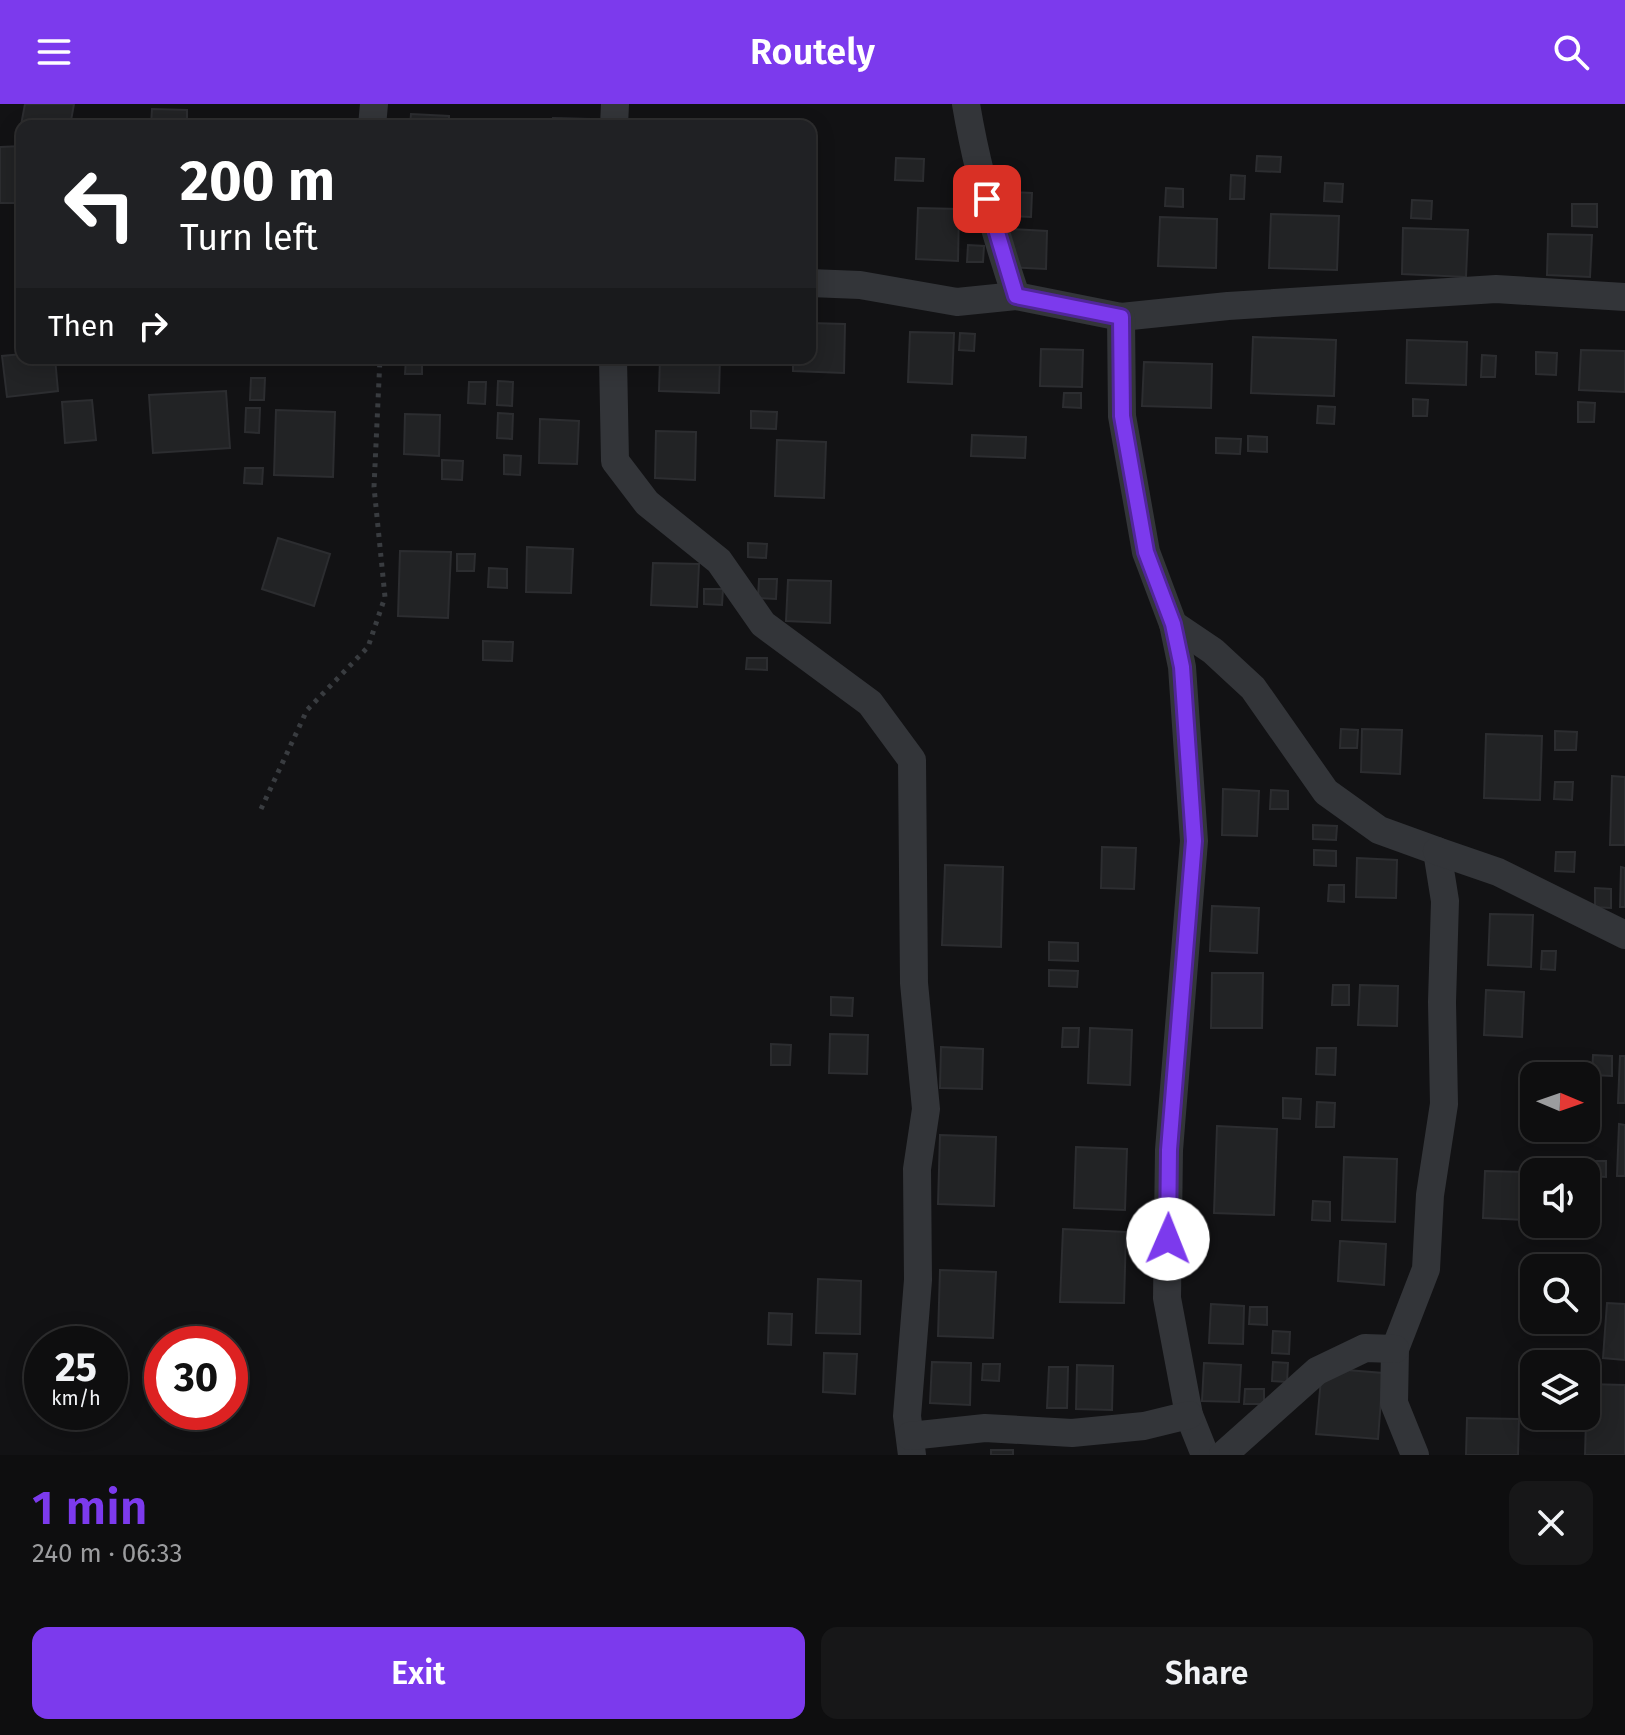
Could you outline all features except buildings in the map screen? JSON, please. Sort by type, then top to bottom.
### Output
[{"type":"street","points":[[966,104],[990,212],[1016,296]]},
{"type":"street","points":[[816,283],[860,285],[957,302],[1016,296],[1121,317],[1228,306],[1496,289],[1625,297]]},
{"type":"street","points":[[1121,317],[1122,416],[1146,552],[1173,624],[1182,667],[1194,841],[1169,1150],[1167,1298],[1189,1415],[1205,1455]]},
{"type":"street","points":[[613,364],[615,461],[647,503],[719,561],[763,624],[870,703],[912,760],[914,983],[926,1109],[917,1169],[918,1280],[907,1416],[911,1446],[985,1428],[1072,1433],[1144,1426],[1189,1415]]},
{"type":"street","points":[[1173,624],[1213,651],[1253,688],[1326,792],[1379,830],[1498,872],[1625,935]]},
{"type":"street","points":[[1415,1455],[1394,1403],[1395,1349],[1426,1269],[1430,1195],[1444,1104],[1442,1002],[1445,901],[1437,851]]},
{"type":"street","points":[[1223,1455],[1317,1371],[1365,1348],[1395,1349]]},
{"type":"path","points":[[261,809],[307,710],[368,647],[385,597],[374,487],[380,364]]},
{"type":"route","points":[[987,199],[1016,296],[1121,317],[1122,416],[1146,552],[1173,624],[1182,667],[1194,841],[1169,1150],[1168,1239]]}]
